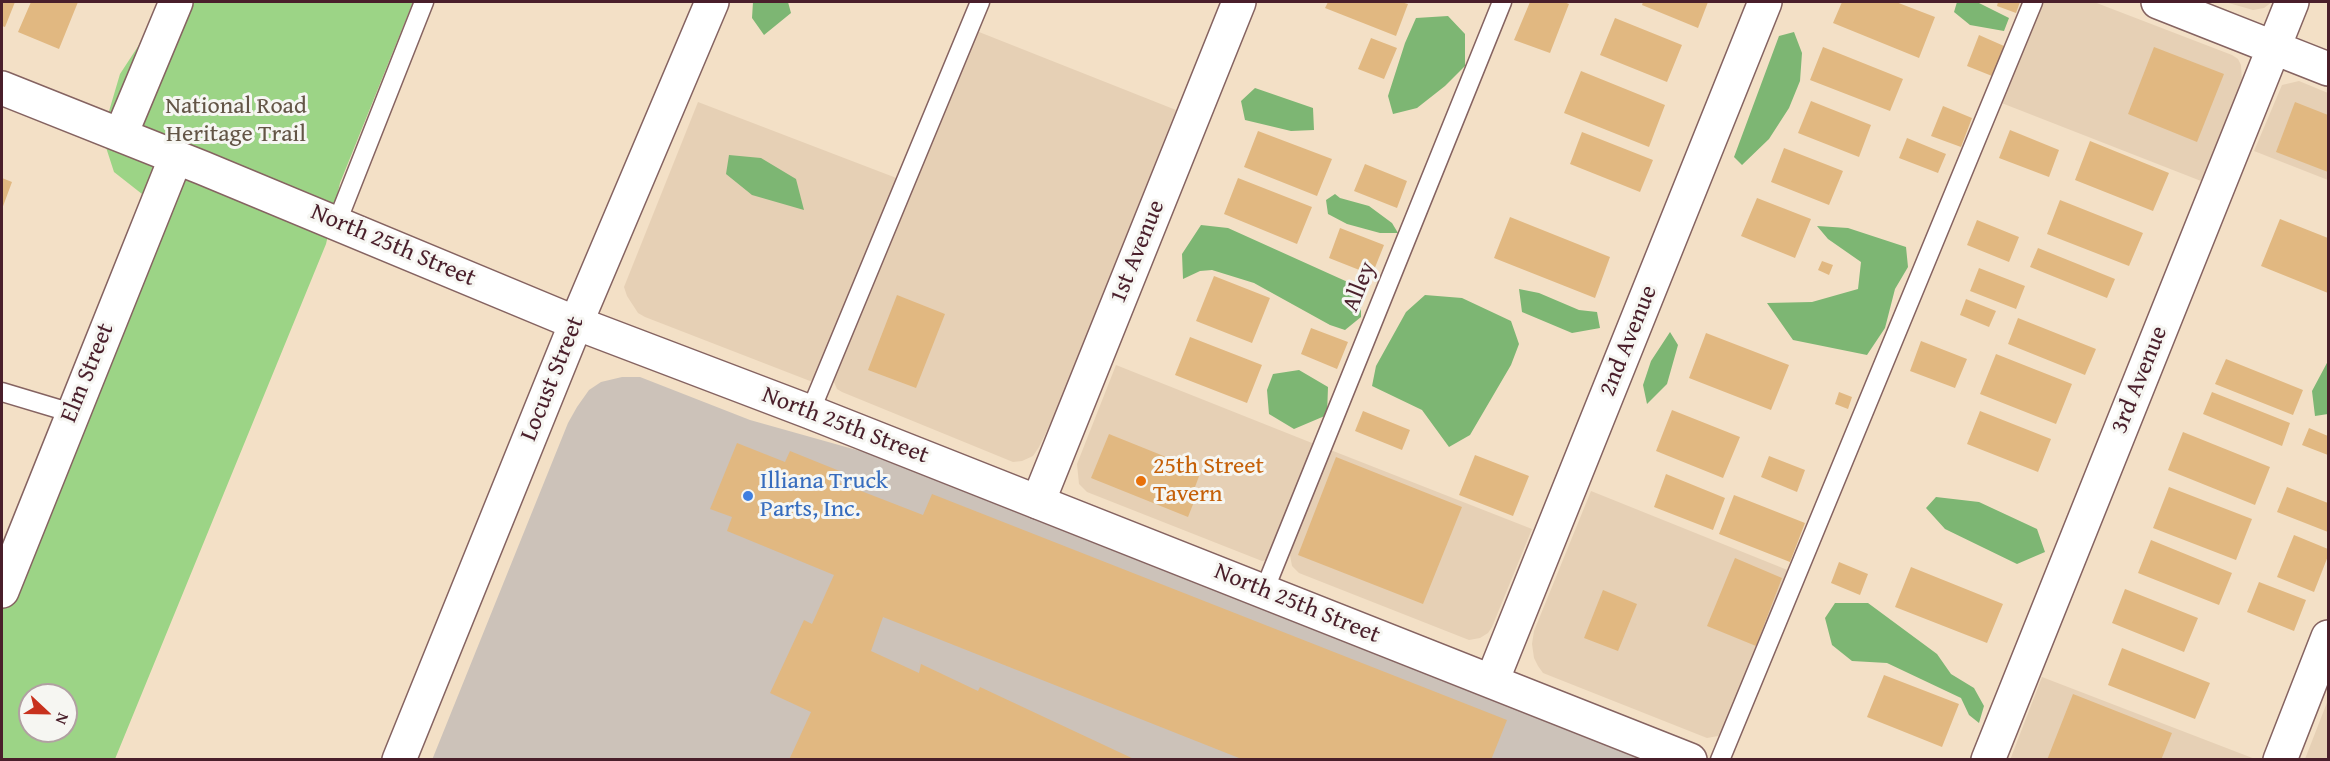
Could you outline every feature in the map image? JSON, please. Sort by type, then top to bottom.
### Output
[{"type":"street","points":[[121,134],[176,2]]},
{"type":"street","name":"Locust Street","points":[[399,759],[576,323],[712,2]]},
{"type":"street","name":"1st Avenue","points":[[1038,502],[1239,2]]},
{"type":"street","name":"2nd Avenue","points":[[1492,681],[1765,2]]},
{"type":"street","points":[[2158,2],[2328,69]]},
{"type":"street","name":"3rd Avenue","points":[[1988,759],[2292,2]]},
{"type":"street","name":"North 25th Street","points":[[2,88],[337,222],[576,323],[810,412],[1690,759]]},
{"type":"street","name":"Elm Street","points":[[2,591],[176,157]]},
{"type":"street","points":[[2280,759],[2325,658]]},
{"type":"lane","points":[[337,222],[423,2]]},
{"type":"lane","points":[[810,412],[980,2]]},
{"type":"lane","name":"Alley","points":[[1264,591],[1502,2]]},
{"type":"lane","points":[[1720,759],[2033,2]]},
{"type":"lane","points":[[2,392],[72,413]]},
{"type":"shaded area","points":[[2041,2],[2094,2],[2238,59],[2241,65],[2242,81],[2201,181],[1999,102]]},
{"type":"shaded area","points":[[2225,2],[2272,2],[2264,8],[2253,10]]},
{"type":"shaded area","points":[[974,30],[1176,110],[1054,416],[1033,456],[1013,462],[842,392],[837,389],[834,382],[835,373]]},
{"type":"shaded area","points":[[2299,81],[2328,93],[2328,180],[2254,151],[2282,85]]},
{"type":"shaded area","points":[[698,102],[899,179],[817,379],[810,381],[645,317],[638,313],[627,296],[624,287]]},
{"type":"shaded area","points":[[1116,365],[1317,445],[1268,560],[1262,561],[1087,492],[1079,484],[1077,464]]},
{"type":"shaded area","points":[[622,377],[640,377],[750,420],[878,456],[1647,760],[432,760],[568,423],[589,390],[601,382]]},
{"type":"shaded area","points":[[1328,449],[1532,529],[1488,633],[1480,638],[1469,640],[1299,573],[1292,566],[1289,550]]},
{"type":"shaded area","points":[[1591,491],[1790,571],[1718,736],[1707,738],[1543,673],[1538,666],[1532,644],[1534,631]]},
{"type":"shaded area","points":[[2042,677],[2255,759],[2010,760]]},
{"type":"shaded area","points":[[2328,700],[2328,759],[2305,759]]},
{"type":"green space","name":"National Road Heritage Trail","points":[[167,2],[413,2],[340,183],[326,244],[115,759],[2,759],[2,591],[72,413],[142,194],[114,172],[102,135],[120,74]]},
{"type":"green space","points":[[753,2],[788,2],[791,13],[764,35],[752,18]]},
{"type":"green space","points":[[1957,2],[1979,3],[2009,18],[2004,31],[1970,25],[1954,12]]},
{"type":"green space","points":[[1448,16],[1465,34],[1465,66],[1445,86],[1417,108],[1393,114],[1388,96],[1405,43],[1416,18]]},
{"type":"green space","points":[[1794,32],[1802,53],[1800,81],[1789,108],[1769,139],[1742,165],[1734,157],[1779,36]]},
{"type":"green space","points":[[1255,88],[1313,108],[1314,130],[1291,131],[1245,120],[1241,101]]},
{"type":"green space","points":[[729,155],[761,158],[796,179],[804,210],[752,195],[726,174]]},
{"type":"green space","points":[[1335,194],[1340,198],[1369,206],[1392,223],[1398,233],[1380,233],[1347,224],[1328,214],[1326,200]]},
{"type":"green space","points":[[1201,225],[1228,228],[1361,288],[1361,317],[1345,330],[1330,325],[1254,283],[1212,270],[1200,271],[1183,279],[1182,254]]},
{"type":"green space","points":[[1817,226],[1848,228],[1906,247],[1908,267],[1895,289],[1885,328],[1867,355],[1793,340],[1767,303],[1812,302],[1858,289],[1861,262],[1828,239]]},
{"type":"green space","points":[[1519,289],[1539,293],[1579,310],[1597,312],[1600,328],[1572,333],[1522,312]]},
{"type":"green space","points":[[1425,295],[1462,298],[1511,321],[1519,344],[1511,365],[1470,435],[1449,447],[1422,410],[1372,386],[1376,366],[1406,312]]},
{"type":"green space","points":[[1670,332],[1678,345],[1667,384],[1647,404],[1643,385],[1651,361]]},
{"type":"green space","points":[[2328,361],[2328,414],[2315,416],[2312,391]]},
{"type":"green space","points":[[1299,370],[1328,387],[1327,415],[1294,429],[1269,414],[1267,390],[1273,374]]},
{"type":"green space","points":[[1936,497],[1979,502],[2037,529],[2045,552],[2017,564],[1945,529],[1926,508]]},
{"type":"green space","points":[[1835,603],[1868,603],[1937,654],[1951,674],[1974,688],[1984,706],[1979,723],[1969,715],[1961,698],[1887,663],[1852,661],[1832,645],[1825,618]]},
{"type":"building","points":[[2,2],[15,2],[5,27],[2,26]]},
{"type":"building","points":[[31,2],[78,2],[59,49],[18,32]]},
{"type":"building","points":[[1328,2],[1401,2],[1408,4],[1396,36],[1325,8]]},
{"type":"building","points":[[1530,2],[1569,4],[1550,53],[1514,40]]},
{"type":"building","points":[[1643,2],[1708,2],[1698,28],[1642,5]]},
{"type":"building","points":[[1842,2],[1896,2],[1935,17],[1919,58],[1833,23]]},
{"type":"building","points":[[1998,2],[2020,2],[2016,13],[1997,6]]},
{"type":"building","points":[[1615,18],[1682,45],[1667,82],[1600,55]]},
{"type":"building","points":[[1979,35],[2004,46],[1992,76],[1967,66]]},
{"type":"building","points":[[1371,38],[1397,48],[1384,79],[1358,69]]},
{"type":"building","points":[[1823,47],[1903,79],[1890,111],[1810,80]]},
{"type":"building","points":[[2154,47],[2224,74],[2197,142],[2128,114]]},
{"type":"building","points":[[1581,71],[1665,105],[1649,147],[1564,113]]},
{"type":"building","points":[[1811,101],[1871,125],[1859,157],[1798,133]]},
{"type":"building","points":[[2295,102],[2328,115],[2328,172],[2276,152]]},
{"type":"building","points":[[1943,106],[1972,118],[1961,147],[1931,136]]},
{"type":"building","points":[[2010,130],[2059,150],[2049,177],[1999,158]]},
{"type":"building","points":[[1258,131],[1332,159],[1317,196],[1244,167]]},
{"type":"building","points":[[1582,132],[1653,160],[1640,192],[1570,164]]},
{"type":"building","points":[[1907,138],[1946,154],[1938,173],[1899,158]]},
{"type":"building","points":[[2090,141],[2169,173],[2153,211],[2075,180]]},
{"type":"building","points":[[1784,148],[1843,171],[1829,205],[1771,182]]},
{"type":"building","points":[[1365,164],[1407,181],[1397,208],[1354,191]]},
{"type":"building","points":[[2,178],[12,182],[2,209]]},
{"type":"building","points":[[1238,178],[1312,207],[1297,244],[1224,214]]},
{"type":"building","points":[[1757,198],[1811,219],[1795,258],[1741,236]]},
{"type":"building","points":[[2060,200],[2143,233],[2129,266],[2047,234]]},
{"type":"building","points":[[1510,217],[1610,257],[1595,298],[1494,258]]},
{"type":"building","points":[[2280,219],[2328,238],[2328,293],[2261,266]]},
{"type":"building","points":[[1977,220],[2019,237],[2009,262],[1967,245]]},
{"type":"building","points":[[1340,228],[1384,245],[1372,275],[1329,258]]},
{"type":"building","points":[[2038,248],[2115,279],[2107,298],[2030,267]]},
{"type":"building","points":[[1822,261],[1833,265],[1829,275],[1818,270]]},
{"type":"building","points":[[1979,268],[2025,286],[2016,309],[1970,291]]},
{"type":"building","points":[[1214,276],[1270,298],[1252,343],[1196,321]]},
{"type":"building","points":[[897,295],[945,314],[916,388],[868,370]]},
{"type":"building","points":[[1966,299],[1996,311],[1989,327],[1960,315]]},
{"type":"building","points":[[2018,318],[2096,349],[2085,375],[2008,344]]},
{"type":"building","points":[[1311,328],[1348,342],[1337,369],[1301,354]]},
{"type":"building","points":[[1706,333],[1789,365],[1771,410],[1689,378]]},
{"type":"building","points":[[1190,337],[1262,365],[1247,403],[1175,375]]},
{"type":"building","points":[[1921,341],[1967,359],[1955,388],[1910,371]]},
{"type":"building","points":[[1996,354],[2072,384],[2056,424],[1980,394]]},
{"type":"building","points":[[2226,359],[2303,390],[2293,415],[2215,384]]},
{"type":"building","points":[[1839,392],[1852,397],[1848,409],[1835,404]]},
{"type":"building","points":[[2212,392],[2290,423],[2282,446],[2203,414]]},
{"type":"building","points":[[1672,410],[1740,437],[1723,478],[1656,451]]},
{"type":"building","points":[[1363,411],[1410,430],[1402,450],[1355,431]]},
{"type":"building","points":[[1980,411],[2051,439],[2038,472],[1967,444]]},
{"type":"building","points":[[2309,428],[2328,436],[2328,455],[2302,445]]},
{"type":"building","points":[[2183,432],[2270,467],[2255,505],[2168,470]]},
{"type":"building","points":[[1109,434],[1201,471],[1195,487],[1199,489],[1188,517],[1091,478]]},
{"type":"building","points":[[737,443],[785,462],[790,451],[842,472],[838,482],[923,515],[932,494],[1507,720],[1491,760],[1244,760],[883,617],[871,651],[919,673],[921,664],[978,691],[980,687],[1136,760],[789,760],[811,712],[770,693],[804,620],[812,624],[834,575],[727,531],[732,517],[710,509]]},
{"type":"building","points":[[1475,455],[1529,476],[1513,516],[1459,495]]},
{"type":"building","points":[[1769,456],[1805,470],[1797,492],[1761,477]]},
{"type":"building","points":[[1336,457],[1462,507],[1423,604],[1298,555]]},
{"type":"building","points":[[1666,474],[1725,498],[1713,530],[1654,507]]},
{"type":"building","points":[[2169,487],[2252,519],[2236,560],[2153,528]]},
{"type":"building","points":[[2287,487],[2328,503],[2328,532],[2277,512]]},
{"type":"building","points":[[1734,495],[1805,523],[1790,562],[1719,534]]},
{"type":"building","points":[[2294,535],[2328,549],[2328,556],[2314,592],[2277,577]]},
{"type":"building","points":[[2151,540],[2232,573],[2219,605],[2138,573]]},
{"type":"building","points":[[1735,558],[1782,578],[1756,646],[1707,626]]},
{"type":"building","points":[[1839,562],[1868,574],[1860,595],[1831,583]]},
{"type":"building","points":[[1911,567],[2003,604],[1987,643],[1895,607]]},
{"type":"building","points":[[2259,582],[2306,600],[2294,631],[2247,612]]},
{"type":"building","points":[[2125,589],[2198,618],[2184,652],[2112,623]]},
{"type":"building","points":[[1603,590],[1637,604],[1618,651],[1584,638]]},
{"type":"building","points":[[2122,648],[2210,683],[2195,719],[2108,685]]},
{"type":"building","points":[[1884,675],[1959,704],[1942,747],[1867,717]]},
{"type":"building","points":[[2073,694],[2172,733],[2161,760],[2047,760]]},
{"type":"place","name":"25th Street Tavern","points":[[1141,481]]},
{"type":"place","name":"Illiana Truck Parts, Inc.","points":[[748,496]]}]
